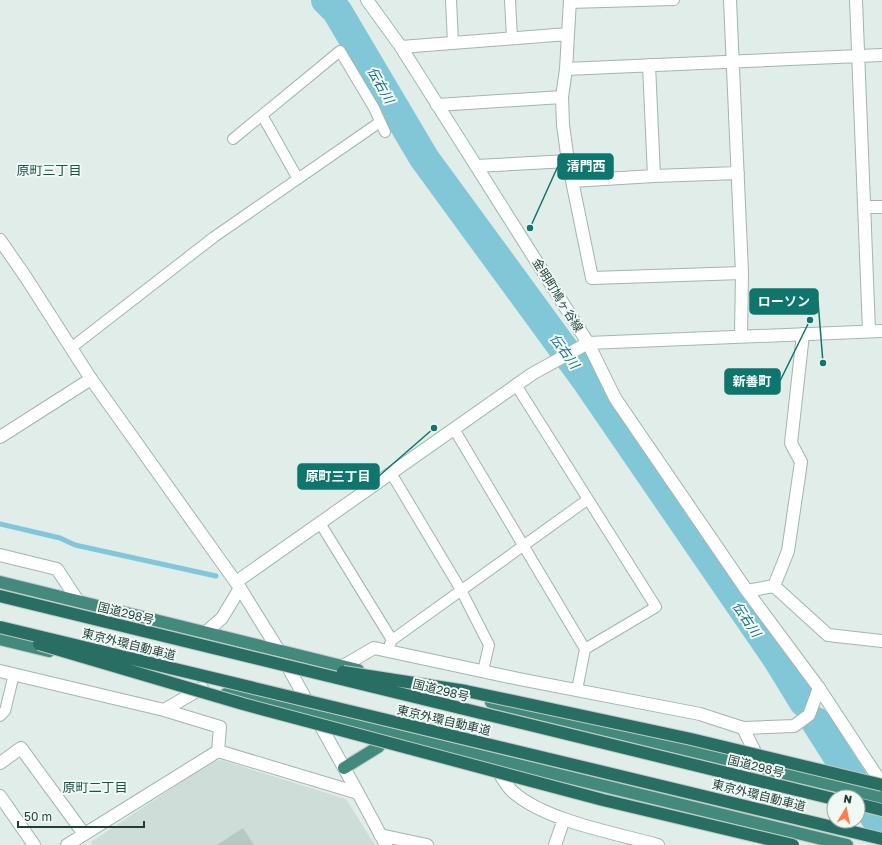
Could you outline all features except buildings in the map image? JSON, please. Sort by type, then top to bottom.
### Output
[{"type":"highway","name":"国道298号","points":[[0,582],[882,797]]},
{"type":"highway","name":"東京外環自動車道","points":[[0,596],[826,797]]},
{"type":"highway","name":"東京外環自動車道","points":[[0,628],[882,840]]},
{"type":"highway","points":[[0,632],[66,653],[243,704],[603,800],[793,845]]},
{"type":"highway","points":[[0,639],[489,757],[817,842],[847,845]]},
{"type":"highway","points":[[262,660],[466,691],[691,739],[882,785]]},
{"type":"highway","points":[[344,768],[378,747],[390,733]]},
{"type":"highway","points":[[866,806],[882,810]]},
{"type":"street","name":"金明町鳩ヶ谷線","points":[[367,0],[401,47],[588,343],[882,331]]},
{"type":"street","points":[[730,0],[742,273],[741,336]]},
{"type":"street","points":[[856,0],[869,331]]},
{"type":"street","points":[[570,2],[566,69],[562,97],[568,161],[592,278],[742,273]]},
{"type":"street","points":[[401,47],[568,34]]},
{"type":"street","points":[[566,69],[882,55]]},
{"type":"street","points":[[649,65],[654,176]]},
{"type":"street","points":[[437,105],[562,97]]},
{"type":"street","points":[[476,166],[568,161]]},
{"type":"street","points":[[572,181],[738,173]]},
{"type":"street","points":[[864,207],[882,207]]},
{"type":"street","points":[[0,240],[91,379],[238,585],[278,651],[383,840],[426,845]]},
{"type":"street","points":[[774,586],[788,551],[801,462],[791,443],[803,334]]},
{"type":"street","points":[[205,632],[222,618],[238,585],[320,522],[391,474],[516,385],[544,367],[588,343],[615,398],[747,591],[819,688],[882,785]]},
{"type":"street","points":[[0,437],[91,379]]},
{"type":"street","points":[[0,555],[57,569],[78,601]]},
{"type":"street","points":[[747,591],[774,586]]},
{"type":"street","points":[[774,586],[828,635],[882,641]]},
{"type":"street","points":[[343,666],[374,648],[390,645],[483,671],[700,714],[743,728],[794,726],[809,715],[819,688]]},
{"type":"street","points":[[0,671],[164,710],[220,728],[218,751]]},
{"type":"street","points":[[164,710],[202,688]]},
{"type":"street","points":[[743,728],[763,768]]},
{"type":"street","points":[[0,763],[21,748],[84,834]]},
{"type":"street","points":[[67,845],[218,751],[358,793]]},
{"type":"street","points":[[489,757],[512,791],[530,805],[564,819],[658,845]]},
{"type":"street","points":[[0,796],[34,845]]},
{"type":"street","points":[[555,845],[564,819]]},
{"type":"lane","points":[[451,0],[453,43]]},
{"type":"lane","points":[[510,0],[512,38]]},
{"type":"lane","points":[[570,2],[674,0]]},
{"type":"lane","points":[[233,139],[340,51],[374,108],[384,132]]},
{"type":"lane","points":[[262,115],[298,179]]},
{"type":"lane","points":[[71,348],[214,237],[380,122]]},
{"type":"lane","points":[[516,385],[656,607],[585,649]]},
{"type":"lane","points":[[454,429],[585,649],[576,690]]},
{"type":"lane","points":[[391,474],[461,590],[489,645],[483,671]]},
{"type":"lane","points":[[320,522],[390,645],[461,590],[588,500]]},
{"type":"lane","points":[[0,716],[5,711],[14,674]]},
{"type":"shaded area","points":[[221,760],[346,799],[375,845],[93,845],[91,842],[213,761]]},
{"type":"waterway","name":"伝右川","points":[[326,0],[337,11],[424,158],[587,381],[777,658],[804,702]]},
{"type":"waterway","points":[[0,524],[60,538],[75,545],[216,576]]},
{"type":"waterway","name":"伝右川","points":[[816,722],[853,780]]},
{"type":"waterway","name":"伝右川","points":[[866,803],[882,828]]},
{"type":"place","name":"清門西","points":[[530,228]]},
{"type":"place","name":"新善町","points":[[810,320]]},
{"type":"place","name":"ローソン","points":[[823,363]]},
{"type":"place","name":"原町三丁目","points":[[434,428]]},
{"type":"district","name":"原町三丁目","points":[[49,170]]},
{"type":"district","name":"原町二丁目","points":[[95,787]]}]
